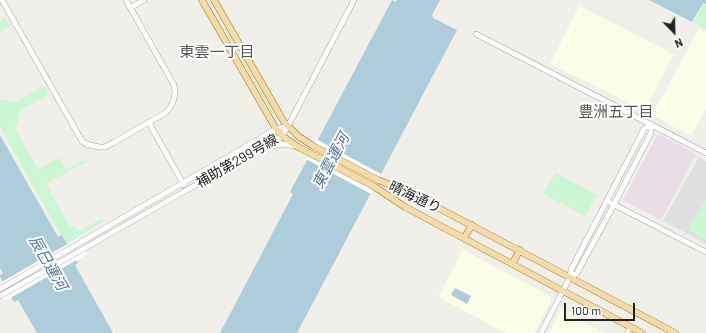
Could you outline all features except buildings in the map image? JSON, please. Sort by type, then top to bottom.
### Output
[{"type":"main road","name":"晴海通り","points":[[202,0],[276,129],[282,136],[298,147],[374,187],[405,208],[642,333]]},
{"type":"main road","name":"晴海通り","points":[[214,0],[284,122],[298,136],[313,146],[378,180],[412,194],[675,333]]},
{"type":"main road","points":[[464,238],[472,225]]},
{"type":"main road","points":[[512,264],[520,250]]},
{"type":"street","points":[[2,0],[82,141],[86,144],[98,147],[105,147],[113,144],[165,113],[170,108],[174,99],[174,84],[126,0]]},
{"type":"street","points":[[130,8],[144,0]]},
{"type":"street","points":[[288,126],[354,0]]},
{"type":"street","points":[[476,34],[706,153]]},
{"type":"street","points":[[149,123],[187,190]]},
{"type":"street","points":[[541,333],[570,277],[571,270],[644,129],[651,124]]},
{"type":"street","points":[[570,277],[579,271],[651,133],[651,124]]},
{"type":"street","name":"補助第299号線","points":[[0,289],[276,129],[288,126]]},
{"type":"street","name":"補助第299号線","points":[[0,296],[282,136],[288,126]]},
{"type":"street","points":[[255,151],[278,144],[288,144],[298,147]]},
{"type":"street","points":[[607,200],[706,252]]},
{"type":"street","points":[[627,333],[630,326]]},
{"type":"shaded area","points":[[579,6],[674,54],[645,111],[550,64]]},
{"type":"shaded area","points":[[699,29],[706,32],[706,109],[691,136],[652,115]]},
{"type":"shaded area","points":[[658,134],[696,154],[661,220],[623,200]]},
{"type":"shaded area","points":[[699,157],[706,161],[706,244],[663,221]]},
{"type":"shaded area","points":[[463,250],[550,296],[551,301],[534,333],[506,333],[438,297]]},
{"type":"shaded area","points":[[561,310],[605,333],[549,333]]},
{"type":"green space","points":[[703,4],[706,6],[706,29],[694,23]]},
{"type":"green space","points":[[5,18],[10,26],[0,32],[0,21]]},
{"type":"green space","points":[[224,28],[274,114],[273,115]]},
{"type":"green space","points":[[44,86],[49,94],[21,110],[15,129],[38,169],[59,158],[66,170],[84,160],[86,162],[46,184],[69,225],[80,231],[101,219],[103,222],[66,244],[0,127],[0,99],[16,102]]},
{"type":"green space","points":[[556,173],[597,195],[585,216],[543,194]]},
{"type":"green space","points":[[706,198],[706,240],[688,229]]},
{"type":"water","name":"東雲運河","points":[[392,0],[396,2],[397,0],[440,0],[432,15],[433,18],[457,30],[297,333],[220,333],[293,194],[290,192]]},
{"type":"water","points":[[649,0],[706,0],[706,4],[703,3],[692,22]]},
{"type":"water","name":"辰巳運河","points":[[0,135],[58,237],[62,235],[78,263],[75,265],[113,333],[37,333],[18,300],[14,302],[0,277],[3,273],[0,268]]},
{"type":"water","points":[[455,288],[471,296],[467,304],[451,295]]},
{"type":"pier","points":[[316,139],[381,174],[371,194],[306,159]]},
{"type":"pier","points":[[78,238],[87,254],[5,301],[0,293],[0,283]]},
{"type":"district","name":"東雲一丁目","points":[[217,52]]},
{"type":"district","name":"豊洲五丁目","points":[[616,112]]}]
